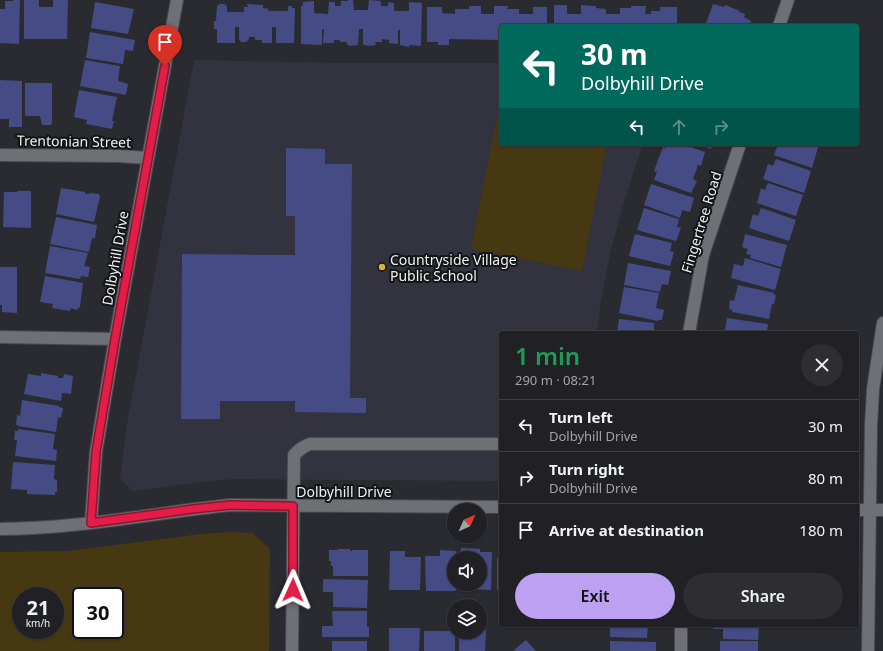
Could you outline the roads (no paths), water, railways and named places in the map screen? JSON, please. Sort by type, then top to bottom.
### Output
[{"type":"street","name":"Dolbyhill Drive","points":[[91,523],[96,452],[115,339],[177,0]]},
{"type":"street","points":[[780,24],[788,0]]},
{"type":"street","name":"Fingertree Road","points":[[689,331],[703,255],[739,146]]},
{"type":"street","name":"Trentonian Street","points":[[0,155],[118,156],[148,158]]},
{"type":"street","points":[[868,651],[863,510],[873,389],[883,323]]},
{"type":"street","points":[[0,337],[115,339]]},
{"type":"street","points":[[292,651],[294,455],[304,446],[310,444],[499,444]]},
{"type":"street","name":"Dolbyhill Drive","points":[[0,529],[65,526],[230,505],[499,507]]},
{"type":"street","points":[[863,510],[883,510]]},
{"type":"street","points":[[681,651],[682,627]]},
{"type":"place","name":"Countryside Village Public School","points":[[382,267]]}]
